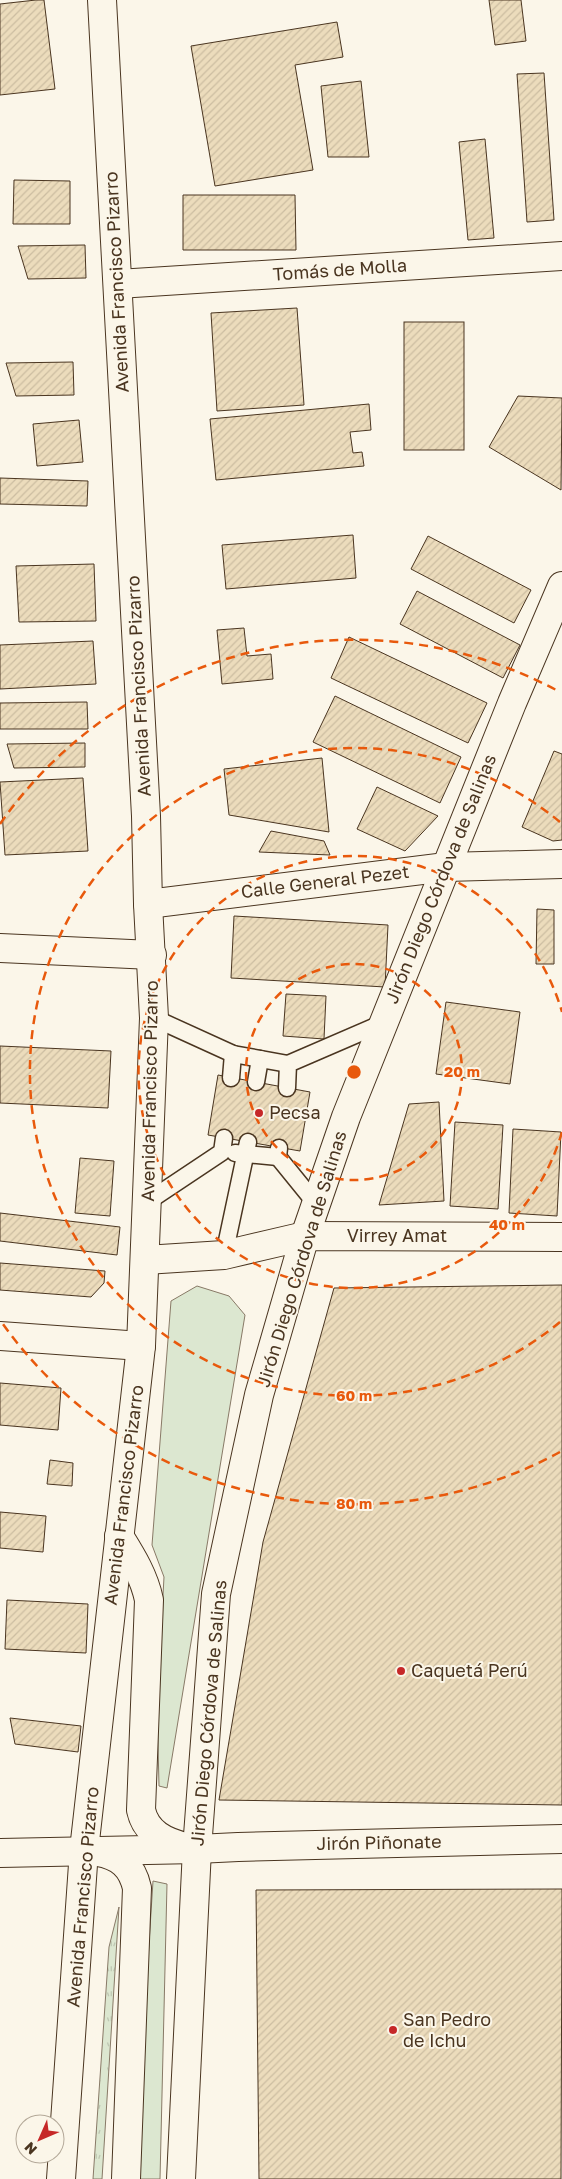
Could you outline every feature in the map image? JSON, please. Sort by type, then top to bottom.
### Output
[{"type":"main road","name":"Avenida Francisco Pizarro","points":[[61,2179],[84,1850],[140,1346],[154,1018],[146,816],[102,0]]},
{"type":"main road","name":"Tomás de Molla","points":[[118,284],[562,256]]},
{"type":"main road","name":"Jirón Diego Córdova de Salinas","points":[[181,2179],[197,1849],[216,1594],[259,1395],[305,1236],[346,1117],[533,650],[562,586]]},
{"type":"main road","name":"Calle General Pezet","points":[[148,904],[446,867],[562,864]]},
{"type":"main road","points":[[0,948],[152,955]]},
{"type":"main road","name":"Virrey Amat","points":[[145,1260],[224,1255],[305,1236],[562,1237]]},
{"type":"main road","points":[[0,1336],[140,1346]]},
{"type":"main road","points":[[119,1536],[139,1568],[146,1585],[149,1600],[140,1802],[142,1815],[151,1830],[161,1838],[174,1844],[197,1849]]},
{"type":"main road","name":"Jirón Piñonate","points":[[197,1849],[562,1839]]},
{"type":"main road","points":[[0,1852],[197,1849]]},
{"type":"main road","points":[[84,1850],[107,1854],[121,1860],[131,1871],[137,1888],[126,2179]]},
{"type":"lane","points":[[154,1018],[233,1054],[288,1064],[384,1023]]},
{"type":"lane","points":[[231,1078],[233,1054]]},
{"type":"lane","points":[[256,1082],[260,1059]]},
{"type":"lane","points":[[287,1088],[288,1064]]},
{"type":"lane","points":[[147,1202],[223,1145],[278,1152],[317,1205]]},
{"type":"lane","points":[[224,1255],[247,1148]]},
{"type":"green space","points":[[197,1286],[229,1296],[245,1315],[167,1788],[159,1786],[157,1703],[164,1577],[152,1545],[171,1301]]},
{"type":"green space","points":[[153,1881],[167,1884],[160,2179],[134,2179]]},
{"type":"green space","points":[[119,1907],[102,2179],[93,2179],[109,1947]]},
{"type":"building","points":[[44,0],[55,89],[0,95],[0,4]]},
{"type":"building","points":[[489,0],[521,0],[526,41],[495,45]]},
{"type":"building","points":[[337,22],[343,57],[295,65],[313,170],[215,186],[191,46]]},
{"type":"building","points":[[544,73],[554,220],[527,222],[517,74]]},
{"type":"building","points":[[361,81],[369,157],[328,157],[321,86]]},
{"type":"building","points":[[485,139],[494,238],[468,240],[459,142]]},
{"type":"building","points":[[14,180],[70,181],[70,224],[13,224]]},
{"type":"building","points":[[183,195],[295,195],[296,250],[183,250]]},
{"type":"building","points":[[85,245],[86,278],[28,279],[18,246]]},
{"type":"building","points":[[297,308],[304,405],[217,411],[211,313]]},
{"type":"building","points":[[404,322],[464,322],[464,450],[404,450]]},
{"type":"building","points":[[73,362],[74,395],[16,396],[6,363]]},
{"type":"building","points":[[518,396],[562,398],[561,490],[489,447]]},
{"type":"building","points":[[369,404],[371,430],[350,432],[353,453],[362,452],[364,466],[216,480],[210,419]]},
{"type":"building","points":[[79,420],[83,462],[37,466],[33,424]]},
{"type":"building","points":[[0,478],[88,481],[87,506],[0,504]]},
{"type":"building","points":[[353,535],[356,578],[226,589],[222,545]]},
{"type":"building","points":[[428,536],[531,590],[514,623],[411,569]]},
{"type":"building","points":[[94,564],[96,621],[19,622],[16,566]]},
{"type":"building","points":[[417,591],[520,645],[503,678],[400,624]]},
{"type":"building","points":[[244,628],[247,656],[271,654],[273,679],[222,684],[217,630]]},
{"type":"building","points":[[349,637],[487,703],[468,743],[331,678]]},
{"type":"building","points":[[93,641],[96,684],[0,689],[0,645]]},
{"type":"building","points":[[335,696],[461,757],[440,803],[313,742]]},
{"type":"building","points":[[87,702],[88,729],[0,729],[0,703]]},
{"type":"building","points":[[85,743],[85,767],[14,768],[7,744]]},
{"type":"building","points":[[554,751],[562,754],[562,840],[553,841],[522,827]]},
{"type":"building","points":[[322,758],[329,832],[229,815],[224,769]]},
{"type":"building","points":[[83,778],[88,851],[5,855],[0,782]]},
{"type":"building","points":[[377,787],[438,816],[405,851],[357,829]]},
{"type":"building","points":[[271,831],[324,841],[330,855],[259,852]]},
{"type":"building","points":[[537,909],[554,910],[554,964],[536,964]]},
{"type":"building","points":[[234,916],[388,925],[385,987],[231,978]]},
{"type":"building","points":[[286,994],[326,996],[324,1039],[283,1036]]},
{"type":"building","points":[[446,1002],[520,1012],[510,1084],[436,1074]]},
{"type":"building","points":[[0,1046],[111,1051],[108,1108],[0,1103]]},
{"type":"building","name":"Pecsa","points":[[218,1075],[310,1092],[300,1151],[208,1135]]},
{"type":"building","points":[[439,1102],[444,1201],[379,1205],[409,1104]]},
{"type":"building","points":[[455,1122],[503,1125],[498,1209],[450,1206]]},
{"type":"building","points":[[513,1129],[561,1132],[557,1216],[509,1213]]},
{"type":"building","points":[[80,1158],[114,1161],[110,1216],[75,1213]]},
{"type":"building","points":[[0,1213],[120,1227],[117,1255],[0,1241]]},
{"type":"building","points":[[0,1263],[105,1271],[104,1283],[91,1297],[0,1290]]},
{"type":"building","name":"Caquetá Perú","points":[[562,1285],[562,1805],[219,1800],[263,1542],[334,1288]]},
{"type":"building","points":[[0,1383],[61,1388],[58,1430],[0,1425]]},
{"type":"building","points":[[50,1460],[73,1463],[72,1486],[47,1484]]},
{"type":"building","points":[[0,1512],[46,1516],[43,1552],[0,1548]]},
{"type":"building","points":[[7,1600],[88,1604],[86,1653],[5,1649]]},
{"type":"building","points":[[10,1718],[81,1726],[78,1752],[15,1744]]},
{"type":"building","name":"San Pedro de Ichu","points":[[562,1889],[561,2179],[259,2179],[256,1890]]},
{"type":"place","name":"Pecsa","points":[[259,1113]]},
{"type":"place","name":"Caquetá Perú","points":[[401,1671]]},
{"type":"place","name":"San Pedro de Ichu","points":[[393,2030]]}]
